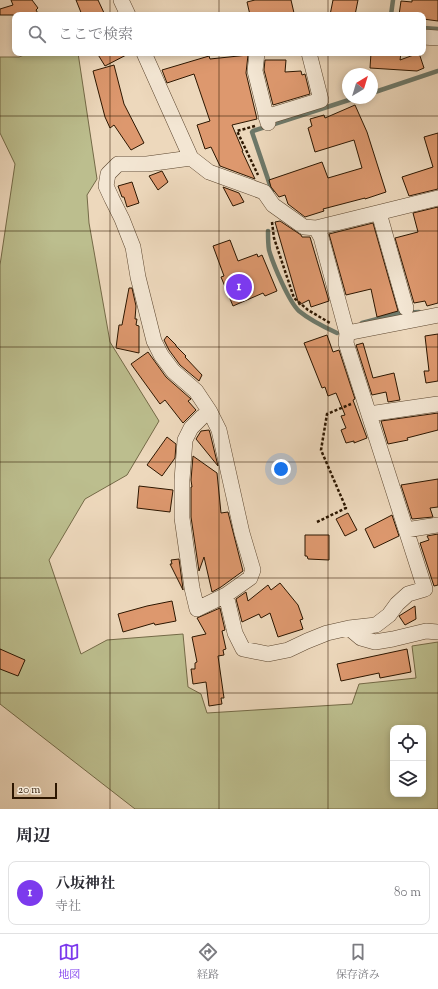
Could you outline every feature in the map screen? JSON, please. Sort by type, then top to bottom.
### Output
[{"type":"street","points":[[121,0],[127,12]]},
{"type":"street","points":[[426,37],[438,38]]},
{"type":"street","points":[[145,56],[191,158],[209,172],[264,192],[273,205],[304,227],[316,228],[438,198]]},
{"type":"street","points":[[257,56],[255,71],[267,120],[321,100],[310,56]]},
{"type":"street","points":[[191,158],[147,164],[118,164],[108,174],[106,186],[122,219],[133,247],[138,277],[154,341],[161,355],[173,371],[196,391],[210,412],[219,430],[242,533],[253,570],[250,578],[226,595],[198,609],[192,588],[182,518],[182,480],[185,440],[191,428],[202,417],[210,412]]},
{"type":"street","points":[[379,212],[406,308]]},
{"type":"street","points":[[226,595],[239,643],[243,649],[268,654],[288,650],[307,640],[349,628],[376,625],[389,615],[397,604],[408,594],[424,589],[346,343],[346,330],[320,237],[316,228]]},
{"type":"street","points":[[346,330],[438,315]]},
{"type":"street","points":[[369,414],[438,404]]},
{"type":"street","points":[[406,530],[438,525]]},
{"type":"street","points":[[349,628],[361,638],[375,642],[426,631],[438,632]]},
{"type":"path","points":[[264,192],[264,187],[237,131],[267,120]]},
{"type":"path","points":[[273,205],[272,221],[274,238],[294,298],[308,310],[329,323],[346,330]]},
{"type":"path","points":[[317,522],[346,508],[321,450],[327,414],[364,399]]},
{"type":"green space","points":[[78,56],[97,179],[87,195],[89,223],[110,342],[159,421],[127,475],[85,499],[49,560],[81,654],[107,640],[183,634],[188,687],[201,694],[207,713],[352,704],[359,684],[416,678],[412,646],[438,642],[438,809],[135,809],[0,704],[0,265],[15,164],[0,133],[0,57]]},
{"type":"building","points":[[11,0],[32,0],[38,8],[36,10],[37,12],[12,12],[12,15],[0,15],[0,9],[13,5]]},
{"type":"building","points":[[76,0],[98,0],[104,12],[81,12]]},
{"type":"building","points":[[255,0],[291,0],[294,12],[249,12],[247,2]]},
{"type":"building","points":[[333,0],[358,0],[356,12],[331,12]]},
{"type":"building","points":[[412,0],[438,0],[438,21],[426,19],[426,12],[399,12],[401,1],[412,2]]},
{"type":"building","points":[[99,56],[124,56],[105,66]]},
{"type":"building","points":[[209,56],[210,59],[248,56],[246,73],[257,119],[232,125],[255,179],[220,166],[211,147],[205,149],[197,125],[210,121],[194,74],[167,83],[162,70]]},
{"type":"building","points":[[371,56],[401,56],[400,60],[411,56],[420,56],[424,68],[417,71],[370,68]]},
{"type":"building","points":[[265,60],[286,60],[285,72],[301,71],[302,75],[305,74],[310,94],[273,105],[264,70]]},
{"type":"building","points":[[114,65],[124,104],[144,143],[131,150],[114,125],[110,128],[105,117],[93,71]]},
{"type":"building","points":[[355,105],[367,132],[386,192],[365,199],[323,209],[324,211],[305,217],[288,204],[285,195],[279,197],[271,187],[269,180],[322,162],[328,178],[362,168],[354,140],[315,152],[308,128],[312,126],[310,119],[324,115],[325,118]]},
{"type":"building","points":[[438,133],[438,189],[409,196],[402,177],[433,167],[424,137]]},
{"type":"building","points":[[162,171],[168,182],[158,190],[149,176]]},
{"type":"building","points":[[132,182],[139,203],[127,207],[118,186]]},
{"type":"building","points":[[223,187],[239,193],[244,202],[233,206]]},
{"type":"building","points":[[438,207],[438,303],[427,306],[425,301],[414,303],[395,238],[418,232],[413,213]]},
{"type":"building","points":[[280,221],[302,237],[310,237],[329,301],[311,307],[309,300],[299,305],[275,222]]},
{"type":"building","points":[[373,223],[398,311],[377,317],[371,289],[346,295],[329,234]]},
{"type":"building","points":[[230,240],[238,261],[257,254],[258,257],[262,255],[277,291],[265,296],[263,293],[233,306],[221,277],[224,276],[213,246]]},
{"type":"building","points":[[129,288],[132,288],[136,306],[135,319],[137,319],[136,325],[139,326],[139,353],[116,348],[119,325],[122,325]]},
{"type":"building","points":[[438,334],[438,381],[426,383],[424,371],[429,371],[425,336]]},
{"type":"building","points":[[327,335],[333,352],[339,350],[355,399],[353,400],[367,438],[354,443],[354,441],[346,443],[341,430],[346,428],[341,416],[345,415],[336,393],[328,396],[325,387],[322,388],[304,343]]},
{"type":"building","points":[[167,336],[202,375],[199,381],[180,365],[169,350],[164,340]]},
{"type":"building","points":[[363,343],[373,378],[394,373],[400,400],[388,402],[386,392],[372,395],[356,345]]},
{"type":"building","points":[[148,352],[166,377],[191,399],[188,401],[196,410],[183,423],[165,400],[160,404],[131,364]]},
{"type":"building","points":[[438,413],[438,430],[407,438],[408,440],[388,444],[381,421]]},
{"type":"building","points":[[209,430],[218,466],[196,439],[201,431]]},
{"type":"building","points":[[167,437],[176,444],[175,458],[162,476],[147,465]]},
{"type":"building","points":[[193,456],[217,473],[221,513],[228,512],[243,571],[212,592],[204,557],[199,571],[191,517],[191,480]]},
{"type":"building","points":[[438,479],[438,507],[430,508],[433,517],[412,519],[401,485]]},
{"type":"building","points":[[139,486],[173,490],[170,512],[137,508]]},
{"type":"building","points":[[348,513],[357,530],[345,536],[336,519]]},
{"type":"building","points":[[392,515],[399,536],[374,548],[365,529]]},
{"type":"building","points":[[438,534],[438,585],[434,586],[420,543],[429,540],[427,536]]},
{"type":"building","points":[[305,535],[329,535],[329,560],[308,559],[307,556],[305,556]]},
{"type":"building","points":[[179,559],[183,590],[170,564],[172,564],[171,560]]},
{"type":"building","points":[[280,583],[298,605],[303,619],[300,620],[303,629],[278,637],[270,613],[261,618],[259,614],[242,622],[236,599],[246,592],[248,601],[268,585],[271,590]]},
{"type":"building","points":[[172,601],[176,621],[155,625],[154,623],[123,632],[118,614]]},
{"type":"building","points":[[415,606],[416,619],[405,625],[399,616]]},
{"type":"building","points":[[220,608],[225,630],[222,631],[226,649],[223,650],[224,655],[218,656],[224,698],[221,698],[222,704],[209,706],[206,682],[193,684],[191,669],[195,669],[195,663],[197,662],[192,637],[206,634],[197,618]]},
{"type":"building","points":[[0,649],[25,660],[18,676],[0,669]]},
{"type":"building","points":[[407,649],[411,672],[380,678],[379,673],[341,681],[337,664]]},
{"type":"waterway","points":[[391,12],[393,0]]},
{"type":"waterway","points":[[426,28],[438,29]]},
{"type":"waterway","points":[[378,91],[438,71]]},
{"type":"waterway","points":[[272,191],[252,132],[342,102]]},
{"type":"waterway","points":[[268,231],[271,256],[282,282],[295,306],[308,318],[337,333]]},
{"type":"waterway","points":[[362,323],[400,313],[419,312]]},
{"type":"place","name":"八坂神社","points":[[239,287]]}]
